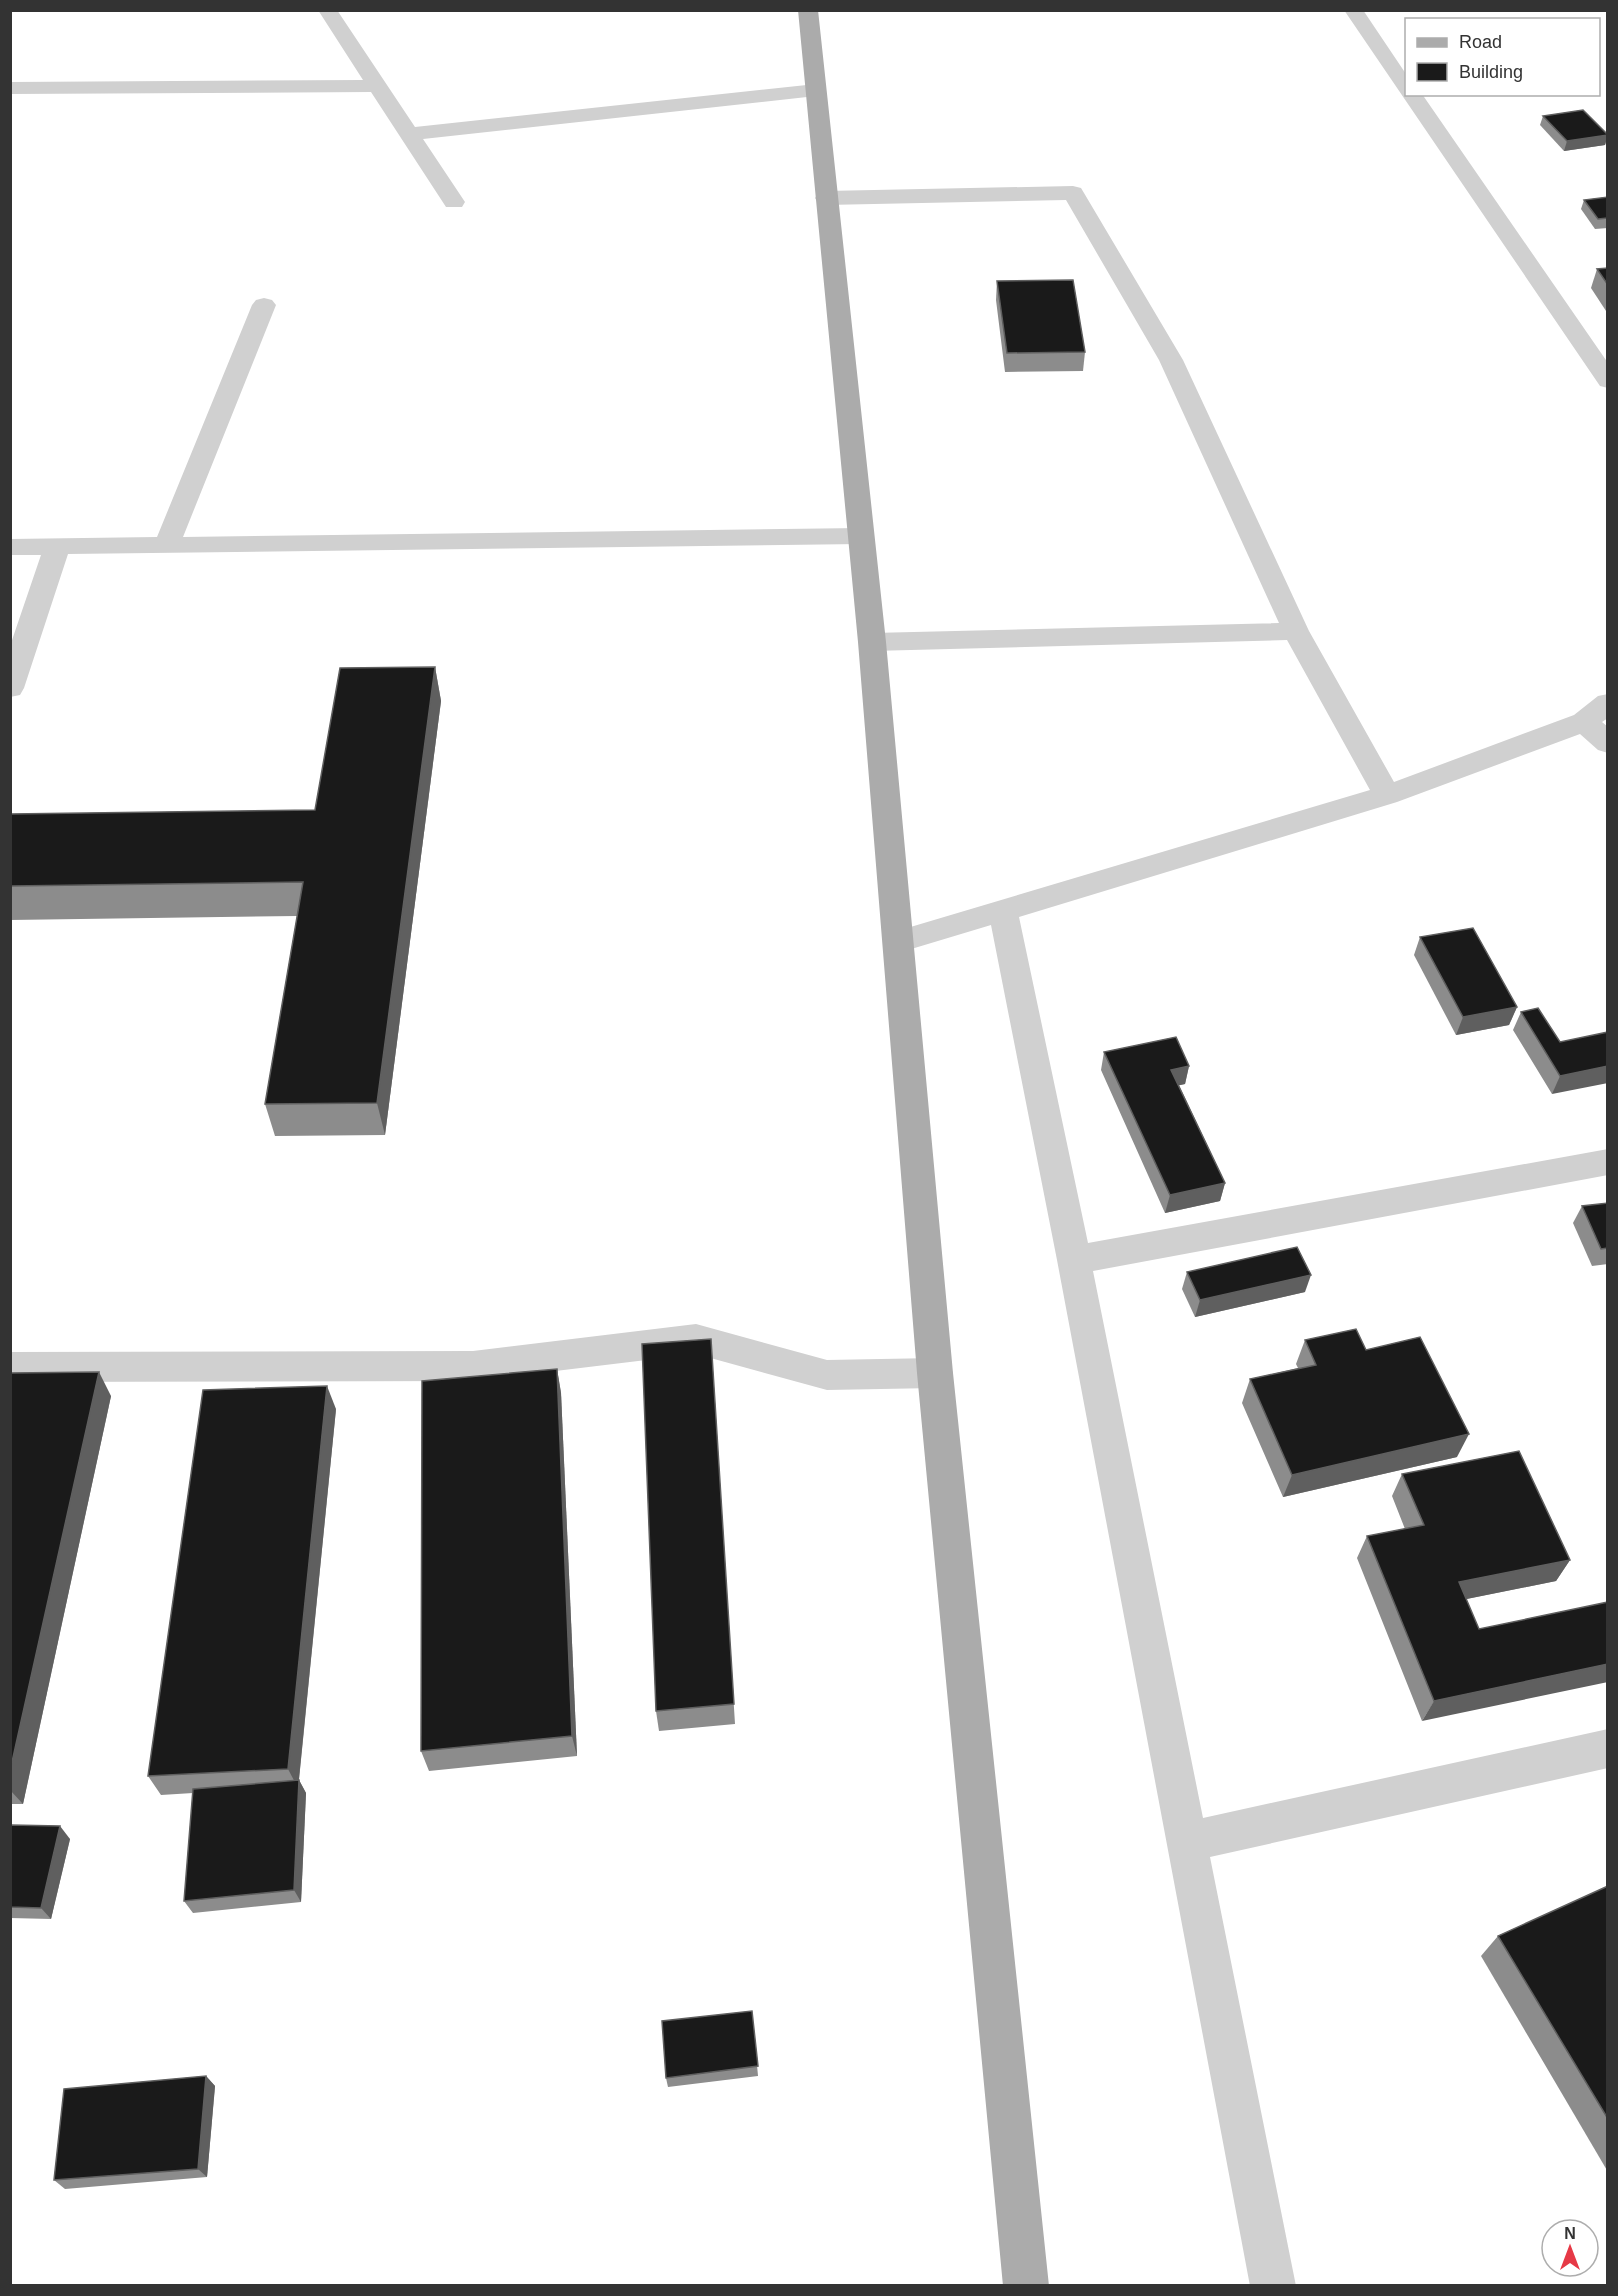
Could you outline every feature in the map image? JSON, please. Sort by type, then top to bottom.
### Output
[{"type":"main road","points":[[808,10],[872,642],[935,1373],[1026,2286]]},
{"type":"street","points":[[327,10],[454,202]]},
{"type":"street","points":[[1353,10],[1405,85]]},
{"type":"street","points":[[10,88],[378,86]]},
{"type":"street","points":[[410,134],[816,90]]},
{"type":"street","points":[[1412,96],[1608,381]]},
{"type":"street","points":[[826,198],[1073,193],[1171,360],[1296,631],[1388,795]]},
{"type":"street","points":[[167,545],[264,305]]},
{"type":"street","points":[[10,547],[861,536]]},
{"type":"street","points":[[10,688],[57,547]]},
{"type":"street","points":[[872,642],[1296,631]]},
{"type":"street","points":[[898,942],[1388,795],[1584,722],[1608,703]]},
{"type":"street","points":[[1584,722],[1608,743]]},
{"type":"street","points":[[1003,911],[1074,1260],[1274,2286]]},
{"type":"street","points":[[1074,1260],[1608,1162]]},
{"type":"street","points":[[10,1367],[473,1366],[696,1339],[827,1375],[935,1373]]},
{"type":"street","points":[[1187,1842],[1608,1748]]},
{"type":"building","points":[[1583,110],[1608,135],[1567,141],[1543,116]]},
{"type":"building","points":[[1608,197],[1608,218],[1598,219],[1584,200]]},
{"type":"building","points":[[1608,268],[1608,285],[1597,269]]},
{"type":"building","points":[[1073,280],[1085,352],[1007,353],[997,281]]},
{"type":"building","points":[[435,667],[377,1103],[265,1104],[303,882],[10,886],[10,814],[315,810],[340,668]]},
{"type":"building","points":[[1473,928],[1517,1007],[1463,1017],[1420,937]]},
{"type":"building","points":[[1538,1008],[1560,1042],[1608,1032],[1608,1066],[1560,1076],[1521,1012]]},
{"type":"building","points":[[1176,1037],[1189,1066],[1171,1070],[1225,1183],[1170,1195],[1104,1052]]},
{"type":"building","points":[[1608,1203],[1608,1248],[1601,1249],[1582,1206]]},
{"type":"building","points":[[1297,1247],[1311,1275],[1200,1300],[1187,1272]]},
{"type":"building","points":[[1356,1329],[1366,1350],[1420,1337],[1469,1434],[1292,1475],[1250,1379],[1316,1365],[1305,1340]]},
{"type":"building","points":[[711,1339],[734,1704],[656,1711],[642,1344]]},
{"type":"building","points":[[557,1369],[572,1736],[421,1751],[422,1381]]},
{"type":"building","points":[[99,1372],[10,1771],[10,1373]]},
{"type":"building","points":[[327,1386],[288,1769],[148,1776],[203,1390]]},
{"type":"building","points":[[1519,1451],[1570,1560],[1459,1582],[1479,1629],[1608,1602],[1608,1664],[1434,1701],[1367,1536],[1424,1525],[1402,1474]]},
{"type":"building","points":[[299,1780],[294,1890],[184,1901],[193,1789]]},
{"type":"building","points":[[10,1825],[60,1826],[41,1908],[10,1907]]},
{"type":"building","points":[[1608,1886],[1608,2119],[1498,1936]]},
{"type":"building","points":[[752,2011],[758,2066],[666,2078],[662,2021]]},
{"type":"building","points":[[206,2076],[198,2169],[54,2180],[64,2089]]}]
